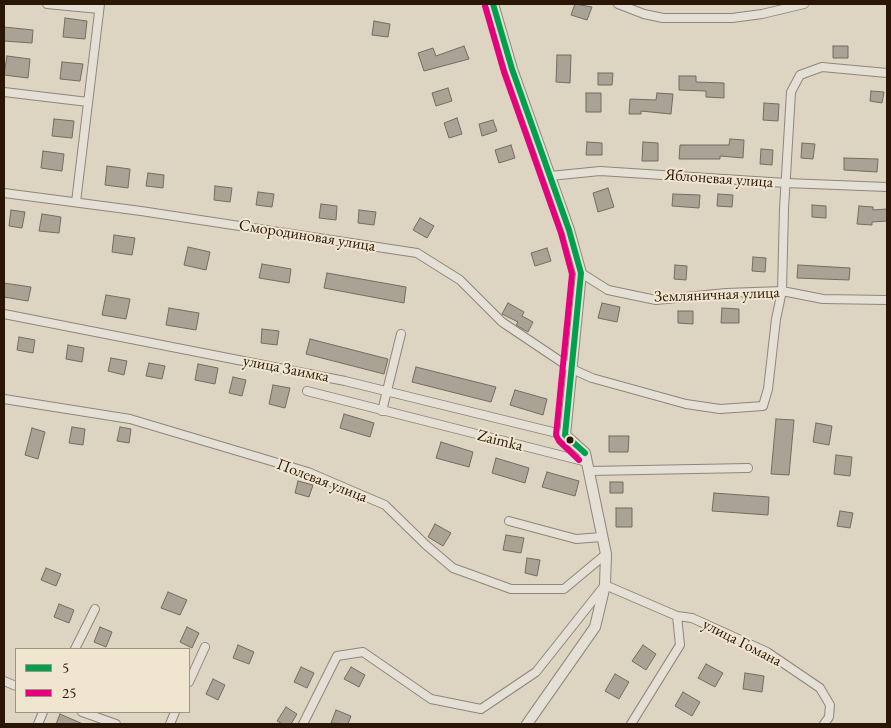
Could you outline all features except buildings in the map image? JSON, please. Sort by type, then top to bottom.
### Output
[{"type":"street","points":[[47,4],[99,6],[76,202]]},
{"type":"street","points":[[493,4],[512,70],[569,230],[581,273],[565,435],[587,462],[606,554],[605,585],[595,627],[527,724]]},
{"type":"street","points":[[618,4],[644,14],[663,18],[722,18],[762,14],[804,4]]},
{"type":"street","points":[[782,291],[791,92],[800,75],[822,66],[887,73]]},
{"type":"street","points":[[4,92],[88,102]]},
{"type":"street","name":"Яблоневая улица","points":[[550,176],[600,171],[786,183],[887,187]]},
{"type":"street","name":"Смородиновая улица","points":[[4,193],[416,253],[460,280],[502,322],[572,369],[592,378],[686,404],[720,408],[763,406],[768,389],[776,319],[782,291]]},
{"type":"street","name":"Земляничная улица","points":[[581,273],[608,290],[656,300],[726,293],[782,291],[823,299],[887,300]]},
{"type":"street","name":"улица Заимка","points":[[4,314],[345,381],[565,435]]},
{"type":"street","points":[[382,411],[401,334]]},
{"type":"street","name":"Zaimka","points":[[307,391],[587,462],[748,468]]},
{"type":"street","name":"Полевая улица","points":[[4,399],[130,419],[308,472],[385,505],[453,568],[511,589],[564,589],[606,554]]},
{"type":"street","points":[[509,521],[576,539],[602,537]]},
{"type":"street","points":[[303,724],[337,656],[363,652],[430,699],[481,709],[536,672],[605,585]]},
{"type":"street","name":"улица Гомана","points":[[605,585],[677,616],[692,618],[767,652],[820,688],[830,705],[829,717],[824,724]]},
{"type":"street","points":[[76,648],[95,610]]},
{"type":"street","points":[[631,724],[680,645],[677,616]]},
{"type":"street","points":[[190,680],[205,647]]},
{"type":"street","points":[[85,713],[116,724]]},
{"type":"transit line","name":"5","points":[[493,4],[512,69],[569,230],[581,273],[565,435],[585,453]]},
{"type":"transit line","name":"25","points":[[485,6],[504,72],[561,233],[572,274],[556,435],[559,441],[579,460]]}]
